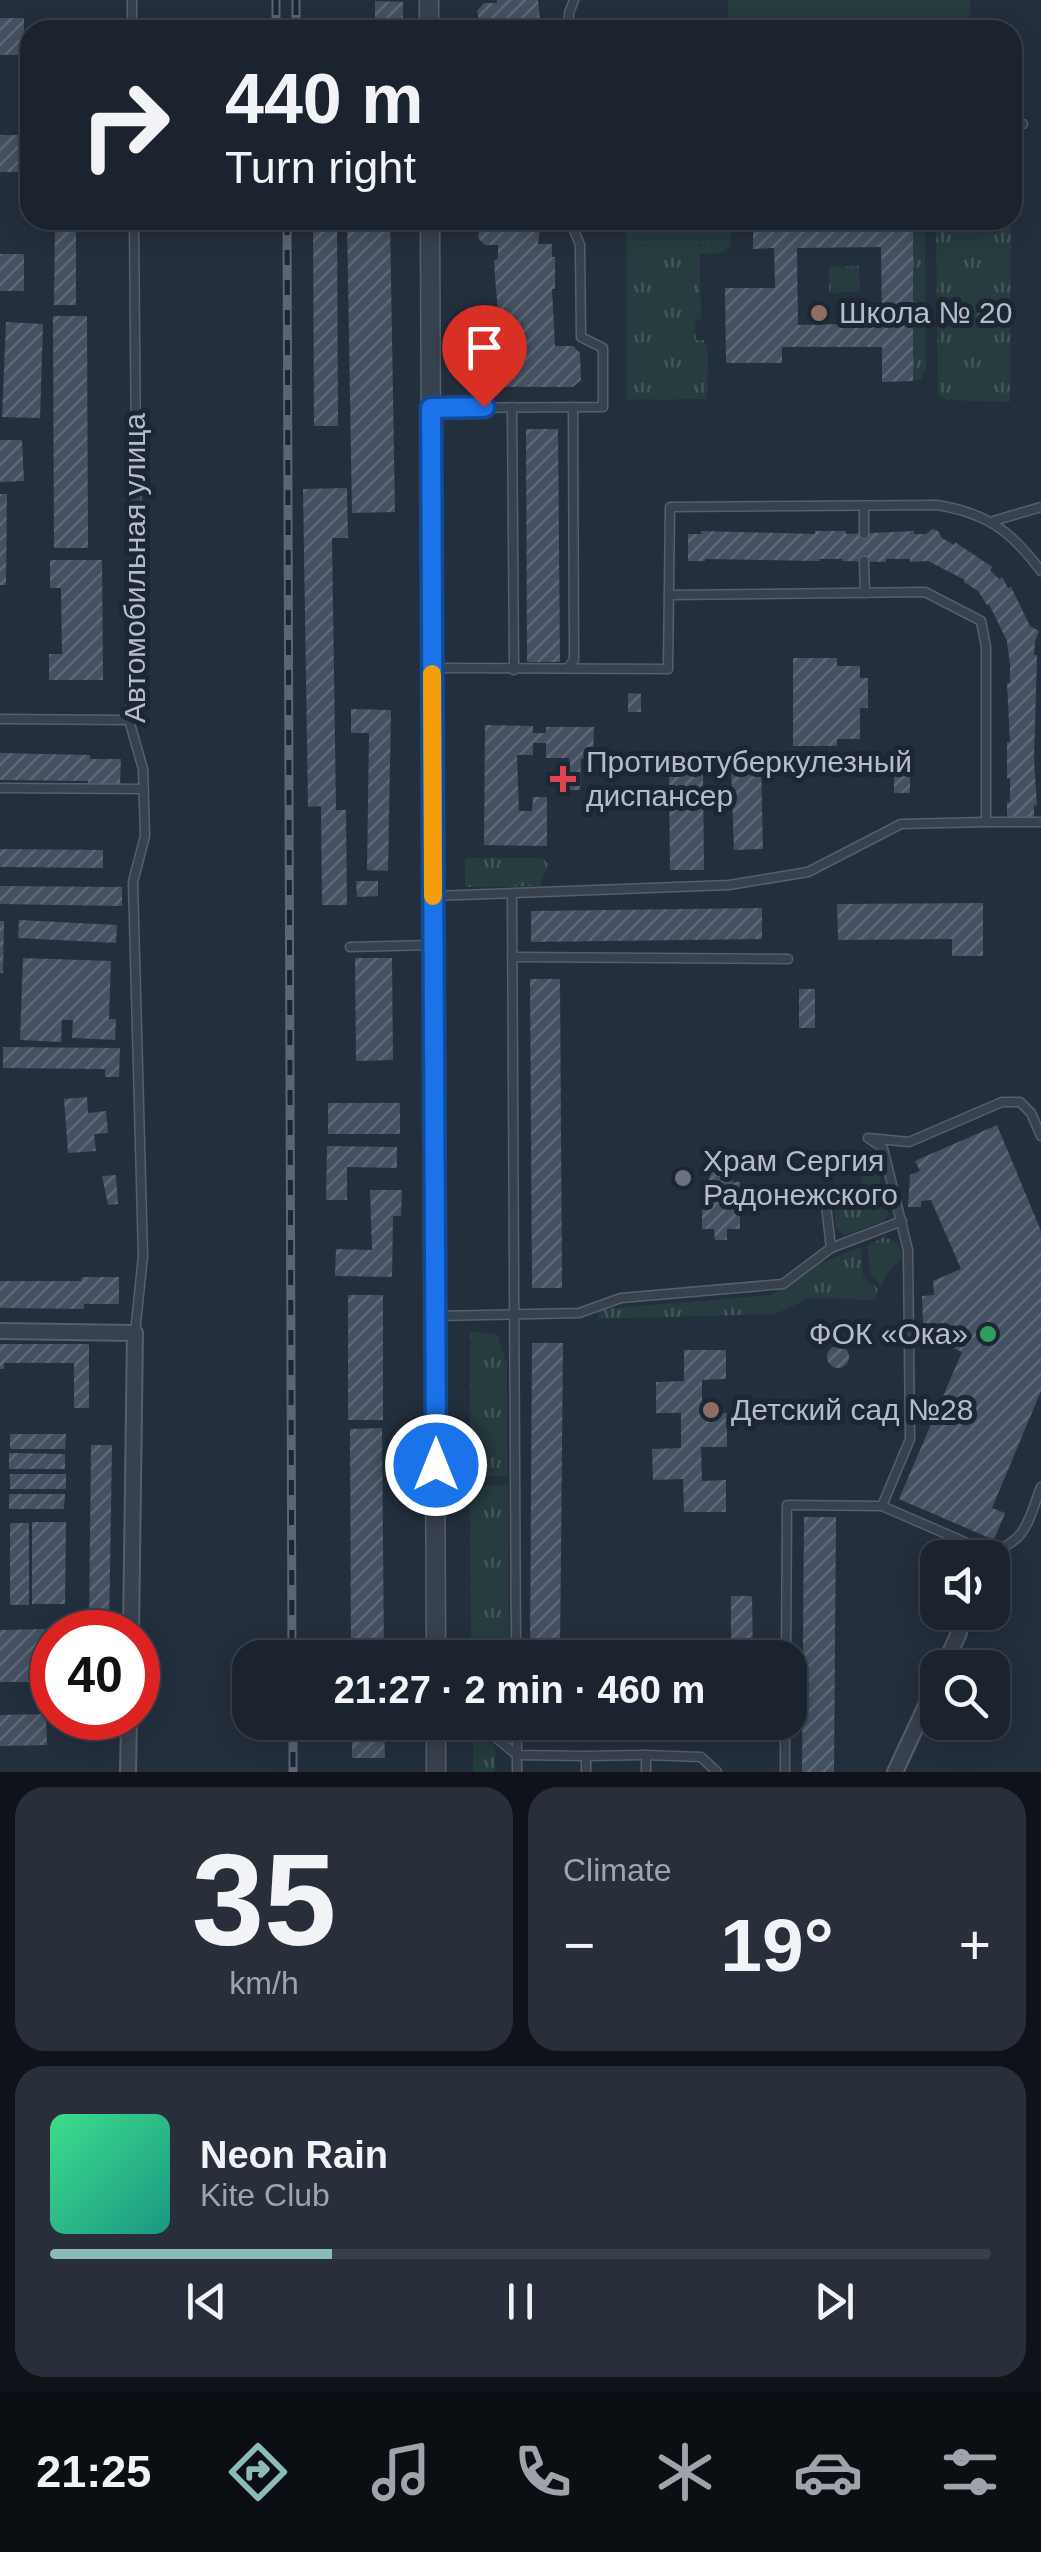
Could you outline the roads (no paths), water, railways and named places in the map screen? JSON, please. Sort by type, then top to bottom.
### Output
[{"type":"street","points":[[430,230],[436,1640]]},
{"type":"street","points":[[0,1332],[136,1333],[131,1610]]},
{"type":"street","points":[[951,1650],[959,1633]]},
{"type":"street","points":[[895,1772],[920,1719]]},
{"type":"street","points":[[128,1772],[129,1740]]},
{"type":"street","points":[[436,1740],[436,1772]]},
{"type":"lane","name":"Автомобильная улица","points":[[134,230],[136,576],[134,679],[128,720],[143,768],[145,836],[133,882],[143,1256],[136,1333]]},
{"type":"lane","points":[[431,408],[603,407],[603,348],[581,337],[580,245],[574,230]]},
{"type":"lane","points":[[512,407],[514,670]]},
{"type":"lane","points":[[568,668],[574,660],[573,407]]},
{"type":"lane","points":[[432,668],[668,669],[670,507],[937,505],[968,510],[993,521],[1041,571]]},
{"type":"lane","points":[[864,507],[864,534]]},
{"type":"lane","points":[[993,521],[1041,507]]},
{"type":"lane","points":[[864,562],[864,592]]},
{"type":"lane","points":[[669,595],[926,592],[981,622],[986,647],[986,822]]},
{"type":"lane","points":[[0,719],[128,720]]},
{"type":"lane","points":[[0,788],[144,789]]},
{"type":"lane","points":[[433,896],[729,885],[808,872],[901,824],[1041,822]]},
{"type":"lane","points":[[512,894],[516,1640]]},
{"type":"lane","points":[[350,947],[434,945]]},
{"type":"lane","points":[[512,957],[788,960]]},
{"type":"lane","points":[[882,1506],[910,1439],[908,1250],[883,1148],[868,1138],[909,1142],[1002,1102],[1020,1102],[1032,1113],[1041,1136]]},
{"type":"lane","points":[[826,1206],[830,1248]]},
{"type":"lane","points":[[435,1316],[579,1313],[621,1298],[783,1284],[830,1248],[902,1221]]},
{"type":"lane","points":[[786,1640],[787,1505],[882,1506],[990,1553],[1011,1546],[1024,1532],[1041,1487]]},
{"type":"lane","points":[[499,1740],[517,1755],[701,1757],[717,1772]]},
{"type":"lane","points":[[517,1740],[517,1772]]},
{"type":"lane","points":[[785,1772],[786,1740]]},
{"type":"lane","points":[[646,1755],[646,1772]]},
{"type":"lane","points":[[586,1756],[586,1772]]},
{"type":"railway","points":[[276,0],[276,20]]},
{"type":"railway","points":[[296,0],[296,20]]},
{"type":"railway","points":[[287,230],[292,1640]]},
{"type":"railway","points":[[293,1740],[293,1772]]},
{"type":"place","name":"Школа № 20","points":[[819,313]]},
{"type":"place","name":"Противотуберкулезный диспансер","points":[[563,779]]},
{"type":"place","name":"Храм Сергия Радонежского","points":[[683,1178]]},
{"type":"place","name":"ФОК «Ока»","points":[[988,1334]]},
{"type":"place","name":"Детский сад №28","points":[[711,1410]]}]
